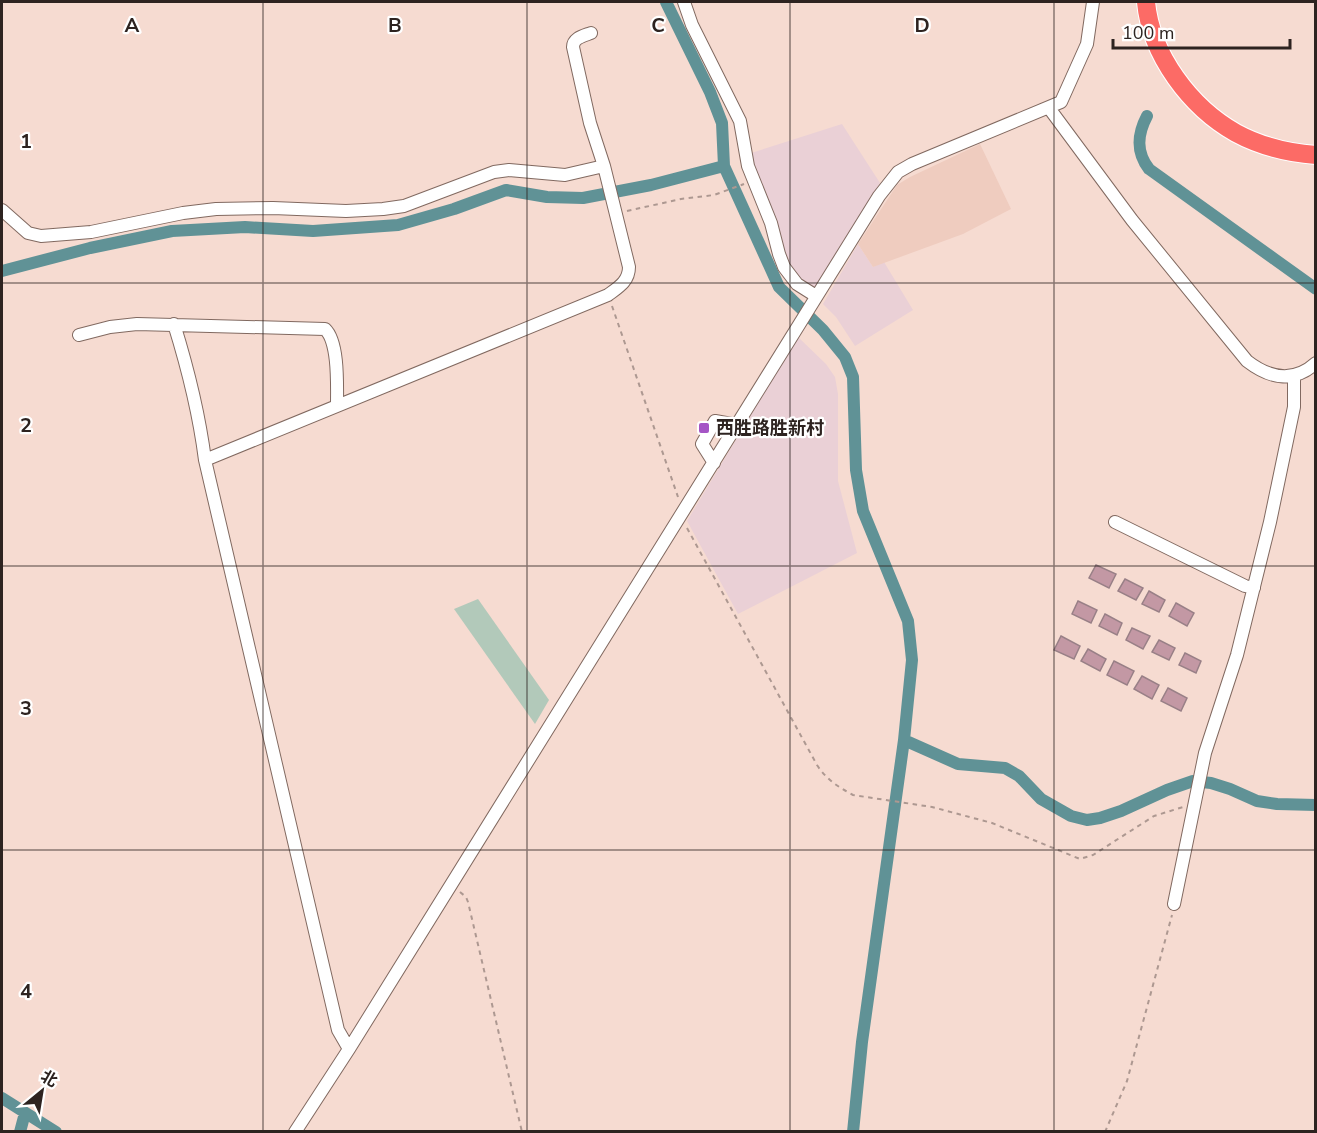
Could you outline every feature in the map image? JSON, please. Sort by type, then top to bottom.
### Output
[{"type":"highway","points":[[1146,2],[1153,36],[1185,75],[1198,98],[1215,119],[1237,133],[1262,144],[1316,155]]},
{"type":"highway","points":[[1156,2],[1166,52]]},
{"type":"highway","points":[[1198,98],[1265,136],[1316,147]]},
{"type":"street","points":[[684,2],[692,25],[740,121],[744,153],[771,223],[784,267],[797,284],[815,298]]},
{"type":"street","points":[[296,1131],[879,195],[898,172],[1061,102],[1087,44],[1093,2]]},
{"type":"street","points":[[204,460],[608,295],[625,282],[629,275],[615,210],[590,123],[573,47],[576,39],[591,33]]},
{"type":"street","points":[[1049,108],[1132,220],[1247,362],[1269,374],[1280,377],[1304,372],[1316,363]]},
{"type":"street","points":[[2,210],[28,233],[41,236],[91,232],[183,213],[216,209],[383,210],[413,202],[494,172],[516,170],[565,175],[605,170]]},
{"type":"street","points":[[79,335],[110,327],[137,324],[324,329],[330,334],[333,342],[338,405]]},
{"type":"street","points":[[174,324],[192,384],[200,422],[204,460],[338,1030],[349,1049]]},
{"type":"street","points":[[1174,904],[1203,765],[1237,655],[1254,588],[1294,406],[1294,375]]},
{"type":"street","points":[[714,463],[702,444],[715,421],[737,425]]},
{"type":"street","points":[[1115,522],[1254,588]]},
{"type":"path","points":[[615,210],[714,195],[741,186]]},
{"type":"path","points":[[608,295],[688,531],[823,774],[832,782],[853,795],[910,803],[992,823],[1080,859],[1093,855],[1154,816],[1178,808],[1195,799]]},
{"type":"path","points":[[450,886],[466,897],[468,902],[522,1131]]},
{"type":"path","points":[[1105,1131],[1127,1081],[1174,904]]},
{"type":"shaded area","points":[[842,124],[880,183],[815,289],[800,280],[788,265],[748,154]]},
{"type":"shaded area","points":[[980,144],[1011,209],[963,234],[873,267],[858,244],[897,185]]},
{"type":"shaded area","points":[[858,244],[873,267],[884,262],[913,310],[855,346],[836,317],[823,304]]},
{"type":"shaded area","points":[[798,337],[826,364],[835,377],[838,394],[838,481],[857,553],[738,614],[687,521]]},
{"type":"green space","points":[[478,599],[549,700],[535,724],[454,609]]},
{"type":"building","points":[[1096,565],[1116,574],[1109,588],[1089,578]]},
{"type":"building","points":[[1125,579],[1143,588],[1136,600],[1118,591]]},
{"type":"building","points":[[1149,591],[1165,600],[1159,612],[1142,604]]},
{"type":"building","points":[[1078,601],[1097,610],[1091,623],[1072,614]]},
{"type":"building","points":[[1176,603],[1194,613],[1187,626],[1169,616]]},
{"type":"building","points":[[1105,614],[1122,623],[1117,635],[1099,626]]},
{"type":"building","points":[[1132,628],[1150,636],[1143,649],[1126,640]]},
{"type":"building","points":[[1061,636],[1080,646],[1074,659],[1054,650]]},
{"type":"building","points":[[1159,640],[1175,648],[1169,660],[1152,652]]},
{"type":"building","points":[[1088,649],[1106,659],[1100,671],[1081,661]]},
{"type":"building","points":[[1185,653],[1201,661],[1196,673],[1179,665]]},
{"type":"building","points":[[1114,661],[1134,671],[1127,685],[1107,675]]},
{"type":"building","points":[[1142,676],[1159,685],[1152,699],[1134,689]]},
{"type":"building","points":[[1168,688],[1187,698],[1181,711],[1161,701]]},
{"type":"waterway","points":[[666,2],[710,92],[722,123],[724,166],[779,287],[823,330],[845,357],[853,377],[856,470],[863,511],[908,621],[912,660],[904,740],[862,1042],[853,1132]]},
{"type":"waterway","points":[[1147,116],[1139,143],[1142,156],[1149,169],[1316,289]]},
{"type":"waterway","points":[[2,271],[90,248],[172,231],[245,227],[313,231],[398,225],[454,209],[506,190],[547,197],[583,198],[651,185],[724,166]]},
{"type":"waterway","points":[[904,740],[958,764],[1005,768],[1019,776],[1041,799],[1071,816],[1087,820],[1121,811],[1193,781],[1211,783],[1257,801],[1316,805]]},
{"type":"waterway","points":[[2,1098],[56,1132]]},
{"type":"waterway","points":[[20,1132],[25,1113]]},
{"type":"place","name":"西胜路胜新村","points":[[704,428]]}]
